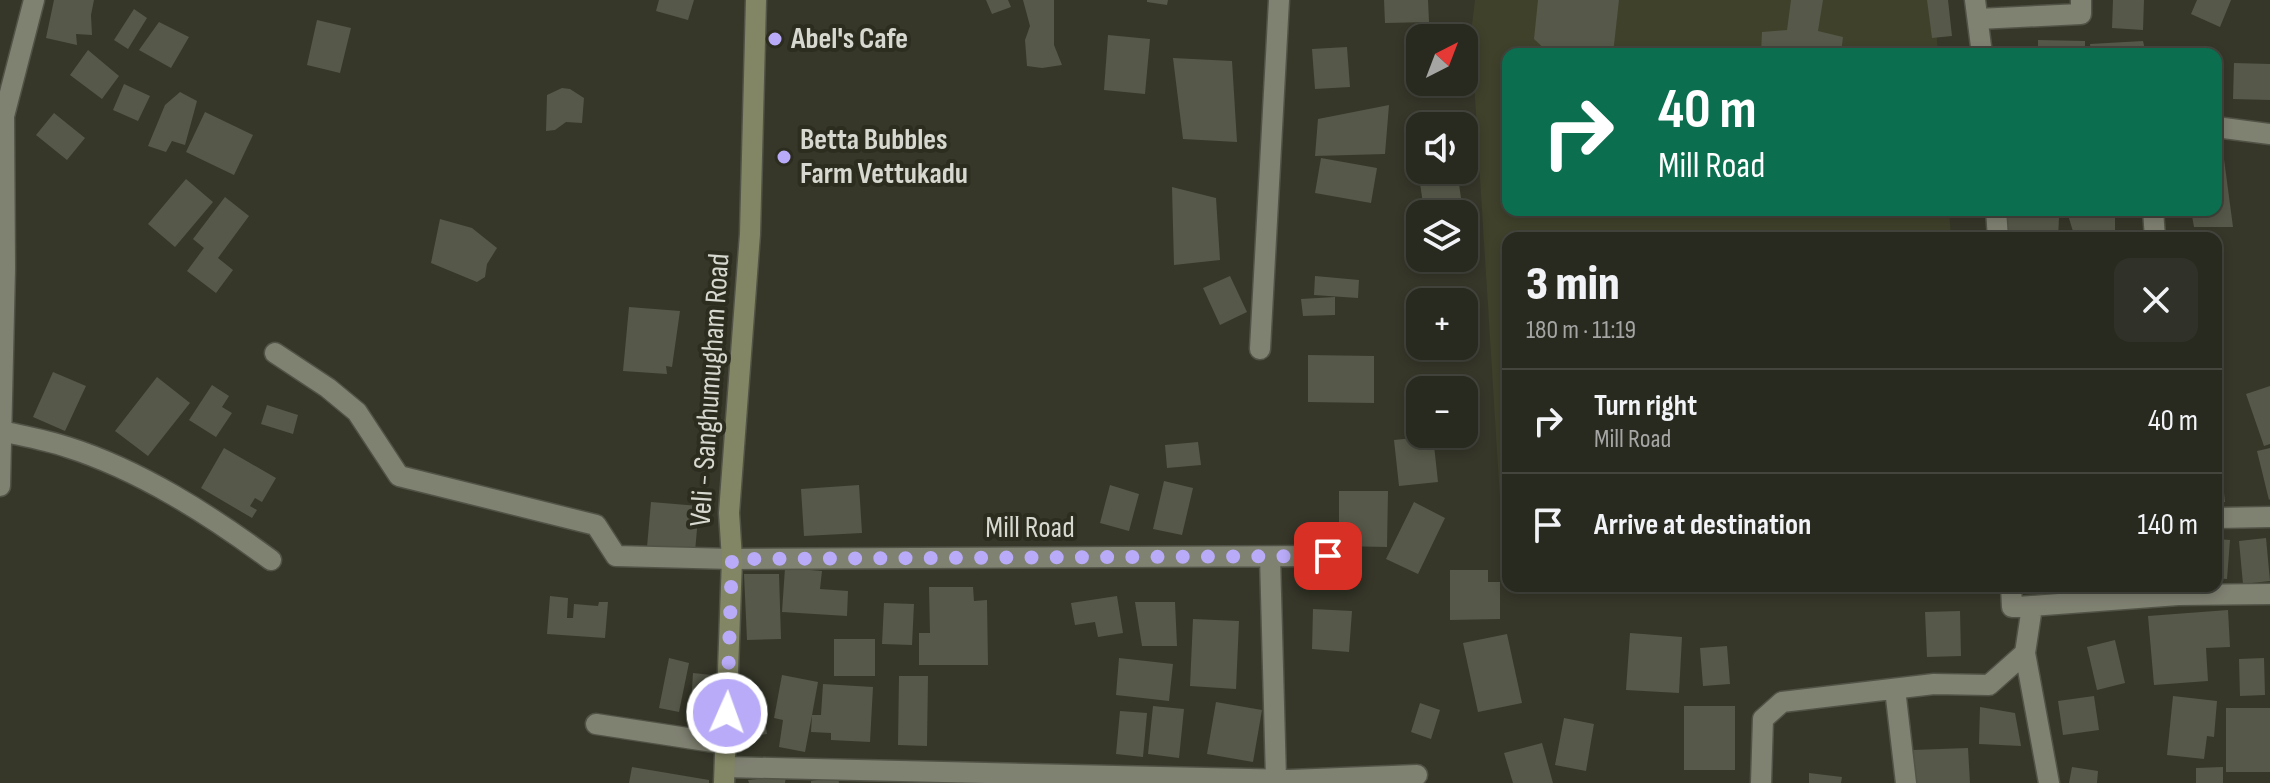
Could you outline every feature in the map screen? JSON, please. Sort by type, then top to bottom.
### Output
[{"type":"main road","name":"Veli - Sanghumugham Road","points":[[725,775],[732,559],[729,513],[750,234],[756,0]]},
{"type":"street","points":[[0,486],[5,268],[4,116],[34,0]]},
{"type":"street","points":[[1260,349],[1279,0]]},
{"type":"street","points":[[1981,48],[1976,9],[2081,14],[2081,0]]},
{"type":"street","points":[[2222,128],[2270,134]]},
{"type":"street","name":"Mill Road","points":[[275,353],[328,388],[357,412],[399,476],[596,525],[616,556],[732,559],[1328,556]]},
{"type":"street","points":[[1,431],[67,447],[132,474],[226,527],[271,560]]},
{"type":"street","points":[[2222,518],[2270,517]]},
{"type":"street","points":[[1270,557],[1276,779]]},
{"type":"street","points":[[2011,592],[2012,607]]},
{"type":"street","points":[[2012,607],[2158,592]]},
{"type":"street","points":[[2222,592],[2270,594]]},
{"type":"street","points":[[2012,607],[2032,607],[2025,653],[2049,783]]},
{"type":"street","points":[[1761,783],[1763,719],[1782,702],[1934,684],[1989,685],[2025,653]]},
{"type":"street","points":[[1895,689],[1906,783]]},
{"type":"street","points":[[596,724],[726,744]]},
{"type":"street","points":[[725,775],[1276,779],[1417,775]]},
{"type":"shaded area","points":[[1475,0],[1934,0],[1938,48],[1502,48],[1502,216],[1949,216],[1951,232],[1502,232],[1502,531],[1476,112],[1478,24],[1472,24]]},
{"type":"building","points":[[54,0],[94,0],[92,35],[76,34],[77,45],[46,38]]},
{"type":"building","points":[[659,0],[694,0],[688,20],[656,11]]},
{"type":"building","points":[[986,0],[1008,0],[1011,7],[992,14]]},
{"type":"building","points":[[1023,0],[1054,0],[1054,45],[1062,65],[1042,68],[1027,66],[1025,40],[1030,26]]},
{"type":"building","points":[[1147,0],[1168,0],[1167,5]]},
{"type":"building","points":[[1384,0],[1428,0],[1429,22],[1385,23]]},
{"type":"building","points":[[1538,0],[1619,0],[1614,48],[1544,48],[1534,39]]},
{"type":"building","points":[[1791,0],[1823,0],[1818,31],[1843,37],[1842,48],[1761,48],[1762,32],[1787,30]]},
{"type":"building","points":[[1927,0],[1948,0],[1952,36],[1932,38]]},
{"type":"building","points":[[2113,0],[2144,0],[2143,30],[2112,28]]},
{"type":"building","points":[[2197,0],[2231,0],[2220,27],[2191,14]]},
{"type":"building","points":[[134,9],[147,18],[128,49],[114,40]]},
{"type":"building","points":[[317,20],[351,28],[340,73],[307,65]]},
{"type":"building","points":[[159,22],[189,37],[171,68],[139,50]]},
{"type":"building","points":[[1108,35],[1150,39],[1145,94],[1104,90]]},
{"type":"building","points":[[2038,40],[2085,41],[2085,48],[2038,48]]},
{"type":"building","points":[[2143,41],[2145,48],[2090,48],[2090,44]]},
{"type":"building","points":[[1347,47],[1350,87],[1315,89],[1312,49]]},
{"type":"building","points":[[88,50],[119,76],[102,99],[70,75]]},
{"type":"building","points":[[1173,58],[1232,61],[1237,142],[1183,139]]},
{"type":"building","points":[[2234,63],[2270,64],[2270,100],[2233,99]]},
{"type":"building","points":[[124,84],[150,96],[138,121],[113,110]]},
{"type":"building","points":[[562,88],[570,89],[584,98],[582,123],[566,122],[555,130],[546,131],[547,95]]},
{"type":"building","points":[[180,92],[197,101],[185,145],[172,141],[166,152],[148,146],[165,105]]},
{"type":"building","points":[[1389,105],[1385,154],[1315,156],[1318,119]]},
{"type":"building","points":[[205,112],[253,135],[234,175],[186,152]]},
{"type":"building","points":[[54,113],[85,138],[67,160],[36,135]]},
{"type":"building","points":[[1321,158],[1377,168],[1371,203],[1315,193]]},
{"type":"building","points":[[2222,159],[2233,227],[2194,227],[2192,216],[2222,216]]},
{"type":"building","points":[[186,179],[213,202],[175,247],[148,224]]},
{"type":"building","points":[[1420,184],[1459,184],[1461,200],[1422,200]]},
{"type":"building","points":[[1172,187],[1216,198],[1220,260],[1174,265]]},
{"type":"building","points":[[225,197],[249,216],[218,258],[233,270],[216,293],[187,271],[204,248],[193,239]]},
{"type":"building","points":[[2008,216],[2059,218],[2058,232],[2007,232]]},
{"type":"building","points":[[2068,216],[2115,216],[2115,232],[2073,232]]},
{"type":"building","points":[[440,219],[472,228],[497,248],[487,264],[485,277],[477,282],[431,263]]},
{"type":"building","points":[[1230,276],[1247,312],[1220,325],[1203,288]]},
{"type":"building","points":[[1315,276],[1359,280],[1358,298],[1314,295]]},
{"type":"building","points":[[1335,297],[1335,315],[1303,316],[1301,299]]},
{"type":"building","points":[[629,307],[680,311],[672,367],[666,366],[667,374],[623,371]]},
{"type":"building","points":[[1308,355],[1374,356],[1374,403],[1308,402]]},
{"type":"building","points":[[53,372],[86,386],[65,431],[33,417]]},
{"type":"building","points":[[157,377],[190,403],[148,456],[115,431]]},
{"type":"building","points":[[212,385],[229,396],[222,407],[232,413],[216,437],[189,420]]},
{"type":"building","points":[[2270,386],[2270,444],[2264,446],[2246,394]]},
{"type":"building","points":[[267,405],[298,415],[293,434],[261,424]]},
{"type":"building","points":[[1406,439],[1406,448],[1434,448],[1438,482],[1399,486],[1394,440]]},
{"type":"building","points":[[1198,442],[1201,465],[1167,468],[1165,445]]},
{"type":"building","points":[[224,448],[276,478],[262,502],[255,498],[250,506],[257,510],[252,518],[201,488]]},
{"type":"building","points":[[2270,448],[2270,499],[2269,500],[2257,451]]},
{"type":"building","points":[[2222,475],[2225,502],[2222,502]]},
{"type":"building","points":[[1164,481],[1193,488],[1182,535],[1153,529]]},
{"type":"building","points":[[859,485],[862,533],[804,536],[801,489]]},
{"type":"building","points":[[1110,485],[1139,494],[1129,531],[1100,523]]},
{"type":"building","points":[[1339,491],[1388,491],[1387,547],[1339,546]]},
{"type":"building","points":[[651,502],[699,506],[695,552],[647,547]]},
{"type":"building","points":[[1414,502],[1445,518],[1418,574],[1386,559]]},
{"type":"building","points":[[2266,538],[2270,581],[2243,584],[2239,541]]},
{"type":"building","points":[[2222,539],[2230,540],[2227,579],[2222,579]]},
{"type":"building","points":[[785,568],[822,571],[820,589],[848,591],[847,616],[782,612]]},
{"type":"building","points":[[1450,570],[1488,570],[1488,582],[1500,582],[1500,619],[1450,620]]},
{"type":"building","points":[[744,574],[779,574],[781,639],[747,640]]},
{"type":"building","points":[[929,587],[973,587],[974,601],[987,600],[988,665],[919,665],[919,633],[930,633]]},
{"type":"building","points":[[550,596],[568,598],[567,618],[573,618],[574,604],[598,606],[599,602],[608,602],[605,638],[547,634]]},
{"type":"building","points":[[1117,596],[1123,633],[1098,637],[1095,622],[1075,625],[1071,603]]},
{"type":"building","points":[[1135,602],[1175,602],[1177,646],[1142,646]]},
{"type":"building","points":[[884,603],[914,604],[912,645],[882,644]]},
{"type":"building","points":[[1313,609],[1352,611],[1349,652],[1312,649]]},
{"type":"building","points":[[2228,610],[2230,647],[2206,648],[2208,681],[2154,685],[2148,616]]},
{"type":"building","points":[[1960,611],[1961,656],[1927,657],[1925,612]]},
{"type":"building","points":[[1193,619],[1239,621],[1236,689],[1190,686]]},
{"type":"building","points":[[1630,633],[1682,637],[1679,693],[1626,690]]},
{"type":"building","points":[[1507,634],[1522,703],[1478,712],[1463,643]]},
{"type":"building","points":[[834,639],[875,639],[875,676],[834,676]]},
{"type":"building","points":[[2115,640],[2125,683],[2097,690],[2087,647]]},
{"type":"building","points":[[1727,646],[1730,684],[1703,686],[1700,648]]},
{"type":"building","points":[[669,658],[689,663],[679,712],[659,708]]},
{"type":"building","points":[[1119,658],[1173,664],[1169,701],[1116,695]]},
{"type":"building","points":[[2264,658],[2265,695],[2240,696],[2239,659]]},
{"type":"building","points":[[693,673],[712,675],[709,722],[690,721]]},
{"type":"building","points":[[782,675],[818,682],[805,752],[779,747],[783,720],[774,718]]},
{"type":"building","points":[[899,676],[928,676],[927,746],[898,745]]},
{"type":"building","points":[[823,684],[873,687],[870,742],[831,740],[831,733],[811,732],[812,715],[821,715]]},
{"type":"building","points":[[759,686],[767,734],[745,737],[737,689]]},
{"type":"building","points":[[2094,696],[2099,730],[2063,735],[2058,701]]},
{"type":"building","points":[[2173,696],[2217,701],[2214,737],[2207,736],[2204,759],[2167,755]]},
{"type":"building","points":[[1216,702],[1262,710],[1253,762],[1207,754]]},
{"type":"building","points":[[1420,703],[1440,710],[1431,739],[1411,732]]},
{"type":"building","points":[[1153,706],[1184,709],[1179,758],[1148,754]]},
{"type":"building","points":[[1684,706],[1735,706],[1735,770],[1684,770]]},
{"type":"building","points":[[1980,707],[2015,713],[2021,746],[1979,744]]},
{"type":"building","points":[[2226,708],[2270,708],[2270,772],[2226,772]]},
{"type":"building","points":[[1120,711],[1147,713],[1143,757],[1116,754]]},
{"type":"building","points":[[1564,718],[1594,724],[1586,771],[1555,765]]},
{"type":"building","points":[[1542,743],[1553,783],[1513,783],[1504,753]]},
{"type":"building","points":[[1968,748],[1970,783],[1915,783],[1913,750]]},
{"type":"building","points":[[632,767],[709,780],[709,783],[629,783]]},
{"type":"building","points":[[2072,767],[2098,771],[2097,783],[2069,783]]},
{"type":"building","points":[[2223,767],[2223,783],[2196,783],[2196,768]]},
{"type":"building","points":[[1809,773],[1842,777],[1841,783],[1809,783]]},
{"type":"building","points":[[786,776],[785,783],[749,783],[748,780]]},
{"type":"building","points":[[838,777],[839,783],[811,783],[811,781]]},
{"type":"place","name":"Abel's Cafe","points":[[775,39]]},
{"type":"place","name":"Betta Bubbles Farm Vettukadu","points":[[784,157]]},
{"type":"route","points":[[727,713],[732,559],[1328,556]]}]
